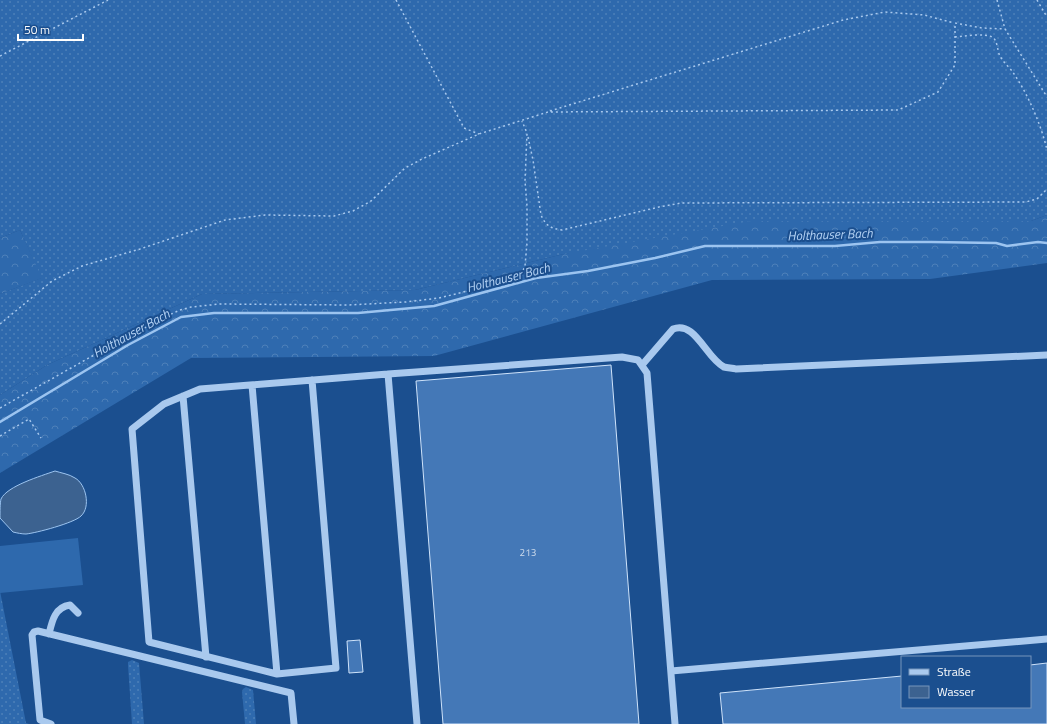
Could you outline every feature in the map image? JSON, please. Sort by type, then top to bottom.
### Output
[{"type":"lane","points":[[642,365],[673,329],[679,327],[686,328],[691,332],[715,361],[725,367],[736,368],[1047,355]]},
{"type":"lane","points":[[312,380],[336,668],[277,674],[149,642],[132,429],[164,404],[200,389],[252,385],[312,380],[388,374],[622,357],[638,360],[647,373],[675,724]]},
{"type":"lane","points":[[388,374],[417,724]]},
{"type":"lane","points":[[252,385],[277,674]]},
{"type":"lane","points":[[182,396],[206,656]]},
{"type":"lane","points":[[49,634],[56,612],[64,606],[70,605],[78,613]]},
{"type":"lane","points":[[51,724],[40,720],[32,635],[34,632],[38,631],[291,693],[294,724]]},
{"type":"lane","points":[[671,671],[1047,639]]},
{"type":"path","points":[[0,56],[108,0]]},
{"type":"path","points":[[396,0],[464,128],[479,134]]},
{"type":"path","points":[[997,0],[1005,29],[1047,98]]},
{"type":"path","points":[[1037,0],[1047,17]]},
{"type":"path","points":[[0,324],[52,281],[82,266],[140,249],[225,220],[265,215],[334,216],[353,211],[371,201],[405,168],[479,134],[843,20],[885,12],[924,15],[982,28],[1005,29]]},
{"type":"path","points":[[548,112],[898,110],[938,92],[955,65],[955,23]]},
{"type":"path","points":[[955,37],[985,36],[992,37],[994,39],[997,44],[997,51],[1011,70],[1029,103],[1045,140],[1047,150]]},
{"type":"path","points":[[522,121],[527,133],[533,160],[541,215],[552,229],[562,230],[681,203],[1026,202],[1037,199],[1047,189]]},
{"type":"path","points":[[0,408],[166,316],[191,307],[220,304],[348,305],[406,302],[439,298],[511,279],[522,273],[525,266],[527,206],[525,181],[527,133]]},
{"type":"path","points":[[0,436],[29,419],[41,438]]},
{"type":"green space","points":[[0,0],[1047,0],[1047,215],[1031,221],[564,254],[415,290],[202,294],[47,365],[0,395],[0,294],[41,278],[20,230],[0,238]]},
{"type":"green space","points":[[1047,215],[1047,263],[930,279],[712,280],[434,356],[191,358],[0,473],[0,395],[47,365],[202,294],[415,290],[564,254],[751,221],[1031,221]]},
{"type":"green space","points":[[20,230],[42,278],[0,294],[0,238]]},
{"type":"green space","points":[[78,538],[83,585],[0,593],[0,546]]},
{"type":"green space","points":[[0,591],[26,723],[29,724],[0,724]]},
{"type":"green space","points":[[132,660],[139,663],[144,724],[132,724],[128,662]]},
{"type":"green space","points":[[246,687],[253,690],[256,724],[245,724],[242,692]]},
{"type":"water","points":[[55,471],[73,477],[82,485],[86,496],[86,507],[84,512],[81,516],[71,522],[46,530],[26,534],[13,532],[0,518],[1,499],[4,494],[17,486]]},
{"type":"building","points":[[611,365],[639,724],[443,724],[416,381]]},
{"type":"building","points":[[360,640],[363,672],[349,673],[347,641]]},
{"type":"building","points":[[1047,663],[1047,724],[723,724],[720,693],[901,676],[901,708],[1031,708],[1031,665]]},
{"type":"waterway","name":"Holthauser Bach","points":[[0,422],[128,345],[181,317],[214,313],[358,313],[434,306],[536,278],[588,271],[655,258],[705,246],[835,246],[880,242],[996,243],[1007,246],[1038,242],[1047,243]]}]
